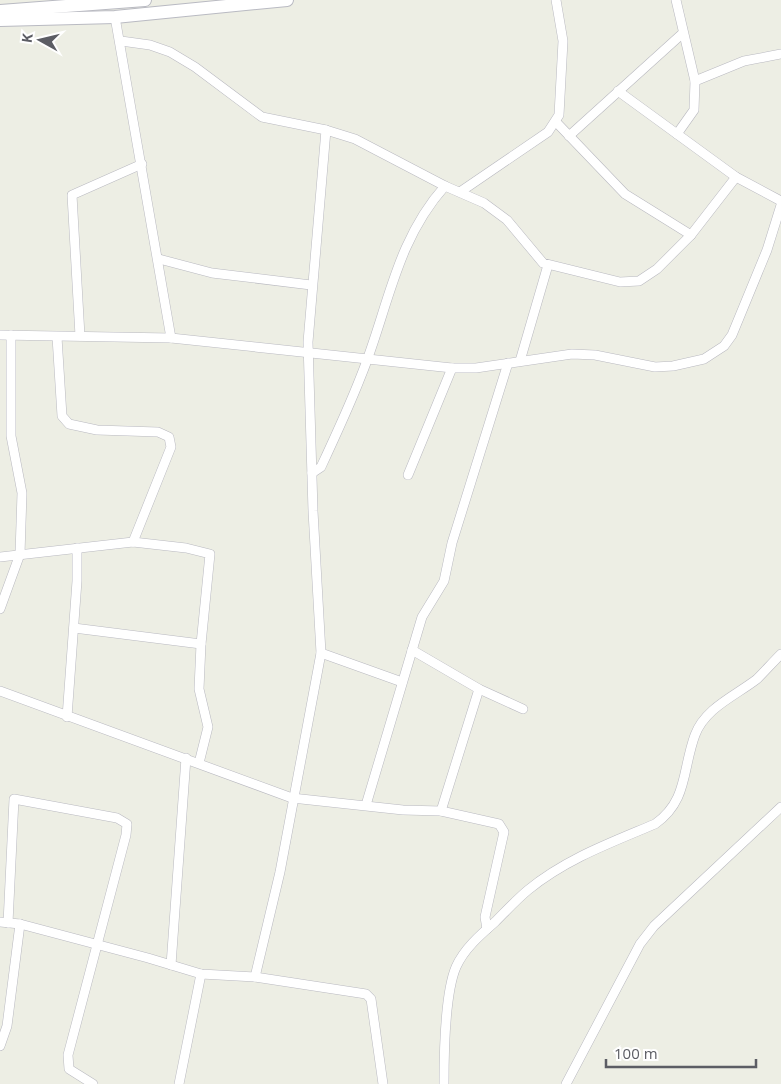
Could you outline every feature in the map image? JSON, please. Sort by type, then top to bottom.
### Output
[{"type":"main road","points":[[0,11],[145,0]]},
{"type":"main road","points":[[0,20],[116,17],[287,0]]},
{"type":"street","points":[[460,192],[548,132],[556,122],[559,115],[563,41],[556,0]]},
{"type":"street","points":[[676,0],[695,81],[694,110],[677,134]]},
{"type":"street","points":[[116,17],[159,259],[171,338]]},
{"type":"street","points":[[569,136],[683,33]]},
{"type":"street","points":[[120,41],[150,45],[170,52],[196,67],[262,117],[326,130],[374,147],[445,186],[484,203],[507,220],[538,259],[548,265],[582,271],[620,282],[639,282],[657,269],[691,235],[736,178]]},
{"type":"street","points":[[695,81],[744,62],[781,54]]},
{"type":"street","points":[[618,91],[736,178],[781,201]]},
{"type":"street","points":[[556,122],[625,194],[691,235]]},
{"type":"street","points":[[255,977],[280,872],[292,798],[321,654],[308,342],[311,285],[326,130]]},
{"type":"street","points":[[80,336],[72,195],[142,164]]},
{"type":"street","points":[[312,472],[319,469],[362,375],[396,271],[416,226],[426,207],[445,186]]},
{"type":"street","points":[[0,335],[171,338],[452,368],[476,368],[584,354],[655,367],[690,364],[713,355],[732,335],[767,250],[781,205]]},
{"type":"street","points":[[159,259],[212,273],[311,285]]},
{"type":"street","points":[[520,361],[548,265]]},
{"type":"street","points":[[0,609],[20,554],[22,493],[11,436],[11,335]]},
{"type":"street","points":[[57,337],[62,416],[68,424],[97,430],[158,432],[169,437],[171,447],[132,542]]},
{"type":"street","points":[[366,804],[422,617],[444,581],[452,544],[508,363]]},
{"type":"street","points":[[408,475],[452,368]]},
{"type":"street","points":[[0,557],[132,542],[186,548],[210,554],[201,644],[200,690],[208,727],[199,763]]},
{"type":"street","points":[[67,717],[74,628],[77,548]]},
{"type":"street","points":[[74,628],[201,644]]},
{"type":"street","points":[[412,650],[479,689],[523,709]]},
{"type":"street","points":[[321,654],[402,682]]},
{"type":"street","points":[[444,1084],[445,1039],[455,969],[462,955],[527,891],[548,875],[593,849],[655,824],[664,818],[680,796],[695,734],[703,721],[712,710],[757,678],[781,654]]},
{"type":"street","points":[[441,811],[479,689]]},
{"type":"street","points":[[0,692],[292,798],[366,804],[414,811],[441,811],[496,822],[503,828],[503,837],[485,917],[487,929]]},
{"type":"street","points":[[171,965],[186,758]]},
{"type":"street","points":[[93,1084],[69,1068],[68,1055],[96,944],[126,835],[126,824],[117,818],[14,799],[4,923],[20,924],[96,944],[201,974],[255,977],[369,996],[371,999],[383,1084]]},
{"type":"street","points":[[566,1084],[640,944],[654,926],[781,807]]},
{"type":"street","points":[[0,1046],[7,1026],[20,924]]},
{"type":"street","points":[[179,1084],[201,974]]}]
